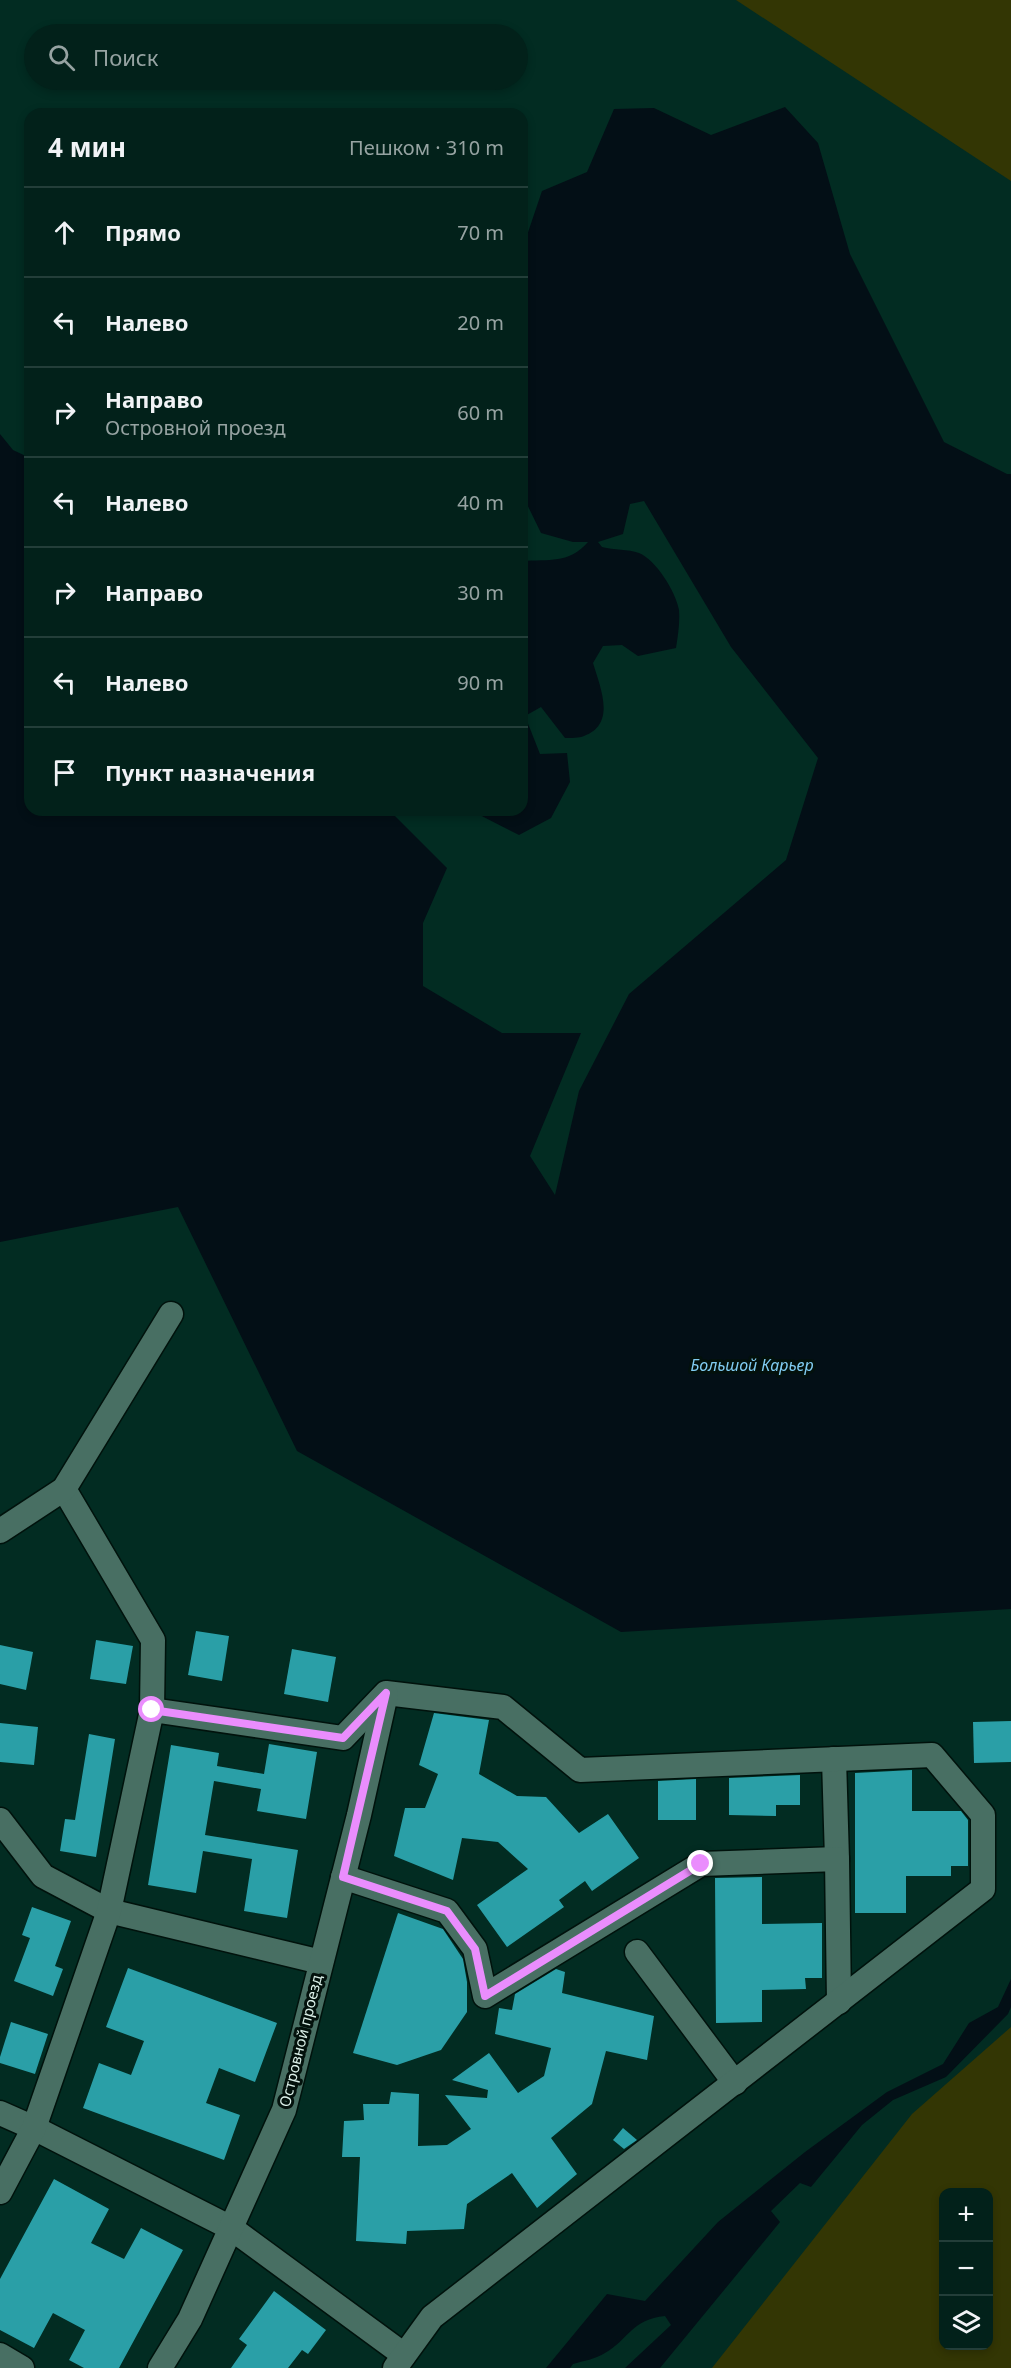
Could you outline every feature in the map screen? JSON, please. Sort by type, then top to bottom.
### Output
[{"type":"street","points":[[0,1531],[64,1489],[171,1314]]},
{"type":"street","points":[[0,2192],[34,2128],[110,1911],[152,1710],[153,1640],[64,1489]]},
{"type":"street","points":[[0,2113],[231,2228],[399,2361],[432,2317],[983,1889],[983,1815],[932,1755],[580,1770],[503,1707],[386,1693],[343,1738],[152,1710]]},
{"type":"street","name":"Островной проезд","points":[[160,2368],[190,2319],[284,2110],[343,1877],[386,1693]]},
{"type":"street","points":[[834,1759],[839,2002]]},
{"type":"street","points":[[0,1820],[43,1876],[110,1911],[321,1962]]},
{"type":"street","points":[[343,1877],[447,1911],[475,1949],[485,1996],[701,1864],[837,1859]]},
{"type":"street","points":[[637,1952],[735,2083]]},
{"type":"street","points":[[0,2355],[22,2368]]},
{"type":"shaded area","points":[[736,0],[1011,0],[1011,181]]},
{"type":"shaded area","points":[[1011,2027],[1011,2368],[712,2368],[912,2114]]},
{"type":"water","name":"Большой Карьер","points":[[785,107],[818,143],[850,254],[944,442],[1011,474],[1011,1609],[621,1632],[297,1451],[178,1207],[0,1242],[0,434],[13,450],[24,455],[24,816],[395,816],[447,868],[423,923],[423,986],[502,1033],[581,1033],[530,1156],[555,1195],[579,1091],[629,994],[786,860],[818,758],[731,647],[644,501],[630,504],[623,534],[598,542],[602,547],[639,553],[652,562],[664,577],[674,594],[679,610],[676,648],[638,656],[622,645],[603,646],[593,663],[602,693],[603,714],[594,730],[584,736],[565,738],[541,707],[528,714],[528,561],[566,557],[581,549],[588,542],[573,542],[541,533],[528,506],[528,232],[542,191],[587,172],[614,109],[654,108],[711,135]]},
{"type":"water","name":"Большой Карьер","points":[[528,724],[540,754],[567,753],[570,782],[551,818],[519,835],[482,816],[528,816]]},
{"type":"water","points":[[1011,1979],[1011,2007],[1008,2014],[946,2077],[893,2100],[862,2125],[811,2187],[800,2183],[771,2211],[780,2222],[660,2368],[625,2368],[671,2325],[665,2316],[645,2321],[613,2348],[598,2357],[573,2364],[570,2368],[546,2368],[607,2294],[645,2301],[718,2222],[805,2152],[887,2092],[943,2064],[969,2023],[998,2007]]},
{"type":"building","points":[[196,1631],[229,1636],[222,1681],[188,1675]]},
{"type":"building","points":[[96,1640],[133,1646],[126,1684],[90,1679]]},
{"type":"building","points":[[0,1645],[33,1652],[26,1690],[0,1684]]},
{"type":"building","points":[[292,1649],[336,1657],[328,1702],[284,1694]]},
{"type":"building","points":[[434,1713],[489,1720],[479,1774],[517,1796],[546,1797],[579,1833],[608,1814],[639,1858],[592,1891],[585,1881],[559,1900],[564,1907],[507,1947],[477,1905],[528,1869],[498,1842],[462,1838],[453,1880],[394,1856],[405,1808],[425,1808],[438,1774],[419,1765]]},
{"type":"building","points":[[1011,1721],[1011,1762],[974,1763],[973,1722]]},
{"type":"building","points":[[0,1723],[38,1727],[34,1765],[0,1762]]},
{"type":"building","points":[[89,1734],[115,1739],[96,1857],[60,1851],[65,1819],[75,1820]]},
{"type":"building","points":[[269,1744],[317,1752],[306,1819],[257,1811],[261,1789],[214,1781],[205,1835],[298,1850],[287,1918],[244,1911],[252,1859],[203,1851],[196,1893],[148,1885],[171,1745],[219,1753],[217,1766],[264,1774]]},
{"type":"building","points":[[912,1770],[912,1811],[961,1811],[968,1820],[968,1866],[951,1866],[951,1876],[906,1876],[906,1913],[855,1913],[855,1773]]},
{"type":"building","points":[[800,1775],[800,1805],[776,1805],[776,1816],[729,1815],[729,1778]]},
{"type":"building","points":[[696,1779],[696,1820],[658,1820],[658,1781]]},
{"type":"building","points":[[762,1877],[762,1924],[822,1923],[822,1978],[805,1978],[806,1989],[762,1990],[762,2022],[716,2023],[715,1878]]},
{"type":"building","points":[[32,1907],[71,1921],[55,1966],[63,1969],[53,1996],[14,1981],[30,1938],[22,1935]]},
{"type":"building","points":[[398,1913],[443,1929],[463,1959],[467,1982],[467,2012],[441,2050],[397,2065],[353,2053]]},
{"type":"building","points":[[128,1968],[277,2023],[255,2082],[219,2068],[206,2103],[240,2115],[224,2160],[83,2108],[99,2063],[131,2075],[144,2041],[106,2027]]},
{"type":"building","points":[[556,1969],[565,1972],[562,1993],[654,2016],[647,2060],[606,2051],[592,2104],[551,2138],[577,2174],[537,2208],[512,2173],[467,2204],[464,2229],[407,2231],[406,2244],[356,2241],[360,2157],[342,2157],[344,2121],[364,2120],[363,2104],[389,2104],[391,2092],[419,2094],[418,2146],[447,2145],[471,2129],[445,2095],[487,2098],[488,2090],[452,2080],[489,2053],[518,2093],[544,2076],[551,2048],[495,2034],[499,2008],[512,2010],[515,1994]]},
{"type":"building","points":[[11,2022],[48,2034],[35,2074],[0,2063]]},
{"type":"building","points":[[623,2128],[637,2140],[624,2149],[613,2140]]},
{"type":"building","points":[[54,2179],[109,2209],[91,2243],[124,2259],[141,2228],[183,2250],[119,2368],[84,2368],[69,2360],[85,2330],[53,2313],[34,2348],[0,2330],[0,2279]]},
{"type":"building","points":[[274,2291],[326,2330],[308,2354],[302,2350],[288,2368],[231,2368],[247,2345],[239,2339]]},
{"type":"route","points":[[152,1710],[343,1738],[386,1693],[343,1877],[447,1911],[475,1949],[485,1996],[701,1864]]}]
